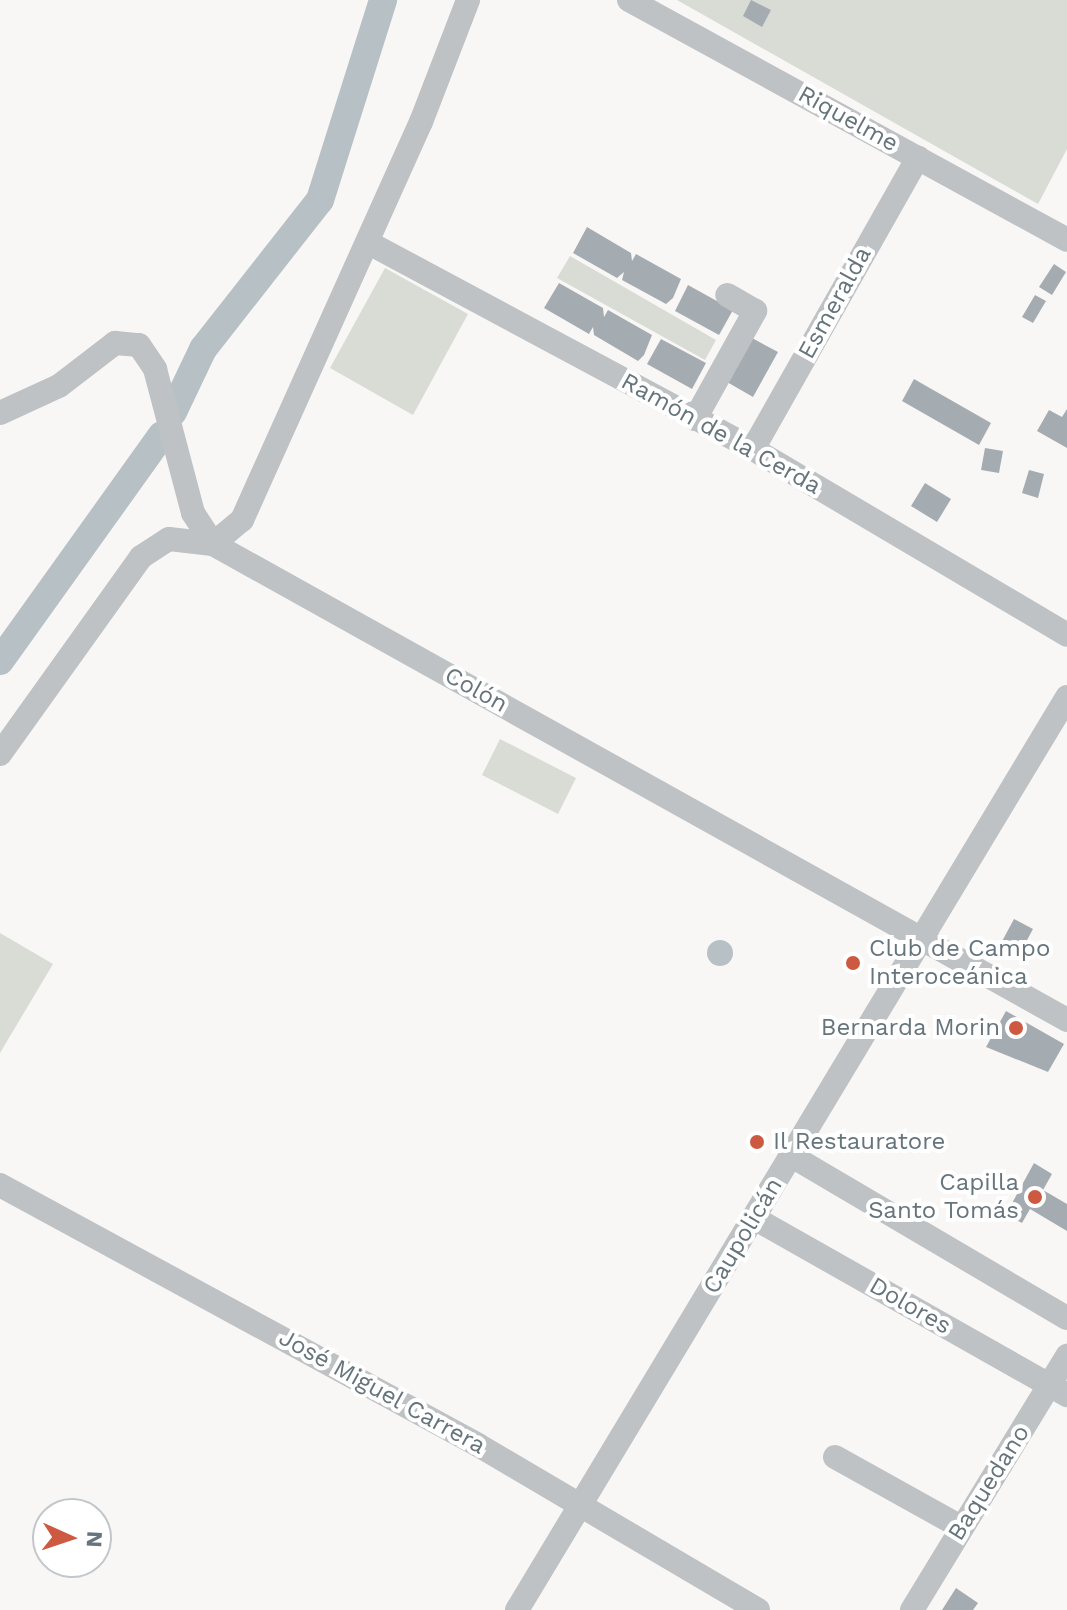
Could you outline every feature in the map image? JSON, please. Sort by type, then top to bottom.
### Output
[{"type":"street","points":[[0,754],[141,557],[169,539],[213,544],[242,520],[369,243],[468,0]]},
{"type":"street","name":"Riquelme","points":[[629,0],[665,9],[1067,240]]},
{"type":"street","name":"Esmeralda","points":[[753,449],[918,157]]},
{"type":"street","name":"Ramón de la Cerda","points":[[369,243],[753,449],[1067,635]]},
{"type":"street","points":[[695,419],[755,311],[727,295]]},
{"type":"street","name":"Colón","points":[[0,413],[59,386],[115,343],[139,345],[155,369],[193,513],[213,544],[1067,1020]]},
{"type":"street","name":"Caupolicán","points":[[517,1610],[1067,697]]},
{"type":"street","points":[[790,1155],[1067,1318]]},
{"type":"street","name":"José Miguel Carrera","points":[[0,1185],[758,1610]]},
{"type":"street","name":"Dolores","points":[[754,1218],[1058,1390]]},
{"type":"street","name":"Baquedano","points":[[912,1610],[961,1527],[1058,1390],[1067,1356]]},
{"type":"street","points":[[835,1457],[961,1527]]},
{"type":"shaded area","points":[[677,0],[1067,0],[1067,149],[1038,204]]},
{"type":"shaded area","points":[[570,256],[716,340],[705,360],[557,278]]},
{"type":"shaded area","points":[[385,268],[468,314],[413,415],[330,368]]},
{"type":"shaded area","points":[[500,739],[576,778],[558,814],[482,775]]},
{"type":"shaded area","points":[[0,933],[53,964],[0,1053]]},
{"type":"shaded area","points":[[720,940],[729,944],[733,953],[729,962],[720,966],[711,962],[707,953],[711,944]]},
{"type":"building","points":[[751,0],[771,10],[762,27],[743,16]]},
{"type":"building","points":[[587,227],[631,253],[632,261],[636,254],[681,279],[673,298],[666,304],[622,280],[624,272],[617,278],[573,253]]},
{"type":"building","points":[[1054,264],[1066,272],[1052,295],[1039,287]]},
{"type":"building","points":[[559,283],[603,308],[604,317],[608,310],[652,335],[644,355],[638,361],[594,335],[593,327],[589,334],[544,308]]},
{"type":"building","points":[[688,285],[733,310],[719,335],[675,311]]},
{"type":"building","points":[[1035,295],[1046,301],[1033,323],[1022,317]]},
{"type":"building","points":[[752,338],[778,352],[753,397],[727,382]]},
{"type":"building","points":[[661,339],[706,363],[692,389],[647,364]]},
{"type":"building","points":[[914,379],[991,423],[979,445],[902,401]]},
{"type":"building","points":[[1067,409],[1067,448],[1037,431],[1049,410],[1062,417]]},
{"type":"building","points":[[985,448],[1003,451],[999,473],[981,470]]},
{"type":"building","points":[[1029,470],[1044,474],[1038,498],[1022,493]]},
{"type":"building","points":[[925,483],[951,499],[937,522],[911,506]]},
{"type":"building","points":[[1014,919],[1033,929],[1019,955],[1000,945]]},
{"type":"building","name":"Bernarda Morin","points":[[1006,1011],[1064,1044],[1048,1072],[986,1047]]},
{"type":"building","name":"Capilla Santo Tomás","points":[[1034,1163],[1052,1174],[1043,1190],[1067,1204],[1067,1231],[1030,1209],[1022,1223],[1006,1214]]},
{"type":"building","points":[[956,1588],[978,1603],[973,1610],[942,1610]]},
{"type":"waterway","points":[[173,412],[203,349],[320,200],[383,0]]},
{"type":"waterway","points":[[0,661],[162,435]]},
{"type":"place","name":"Club de Campo Interoceánica","points":[[853,963]]},
{"type":"place","name":"Bernarda Morin","points":[[1016,1028]]},
{"type":"place","name":"Il Restauratore","points":[[757,1142]]},
{"type":"place","name":"Capilla Santo Tomás","points":[[1035,1197]]}]
